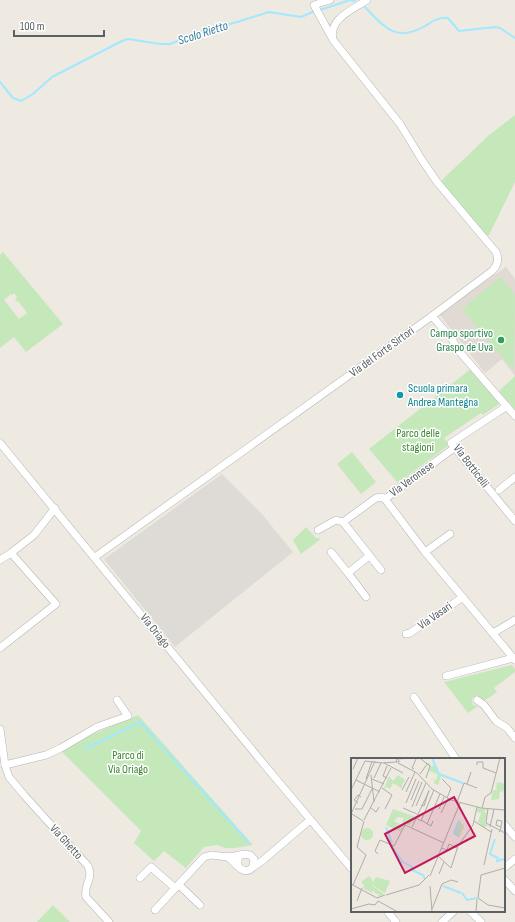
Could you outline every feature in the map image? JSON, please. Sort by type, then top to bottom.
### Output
[{"type":"street","name":"Via del Forte Sirtori","points":[[95,557],[432,316],[492,271],[498,262],[496,254],[437,182],[400,124],[333,40],[316,9],[330,0]]},
{"type":"street","points":[[333,40],[331,33],[334,23],[339,18],[367,0]]},
{"type":"street","points":[[432,316],[452,339],[458,350],[515,416]]},
{"type":"street","name":"Via Botticelli","points":[[507,406],[451,443],[515,521]]},
{"type":"street","name":"Via Oriago","points":[[0,443],[351,868]]},
{"type":"street","name":"Via Veronese","points":[[454,448],[385,499],[425,552],[514,659]]},
{"type":"street","points":[[498,490],[515,477]]},
{"type":"street","points":[[343,522],[376,498],[382,497],[385,499]]},
{"type":"street","points":[[0,560],[34,535],[55,508]]},
{"type":"street","points":[[318,530],[336,520],[343,522],[368,556],[381,570]]},
{"type":"street","points":[[425,552],[450,534]]},
{"type":"street","points":[[331,552],[366,597]]},
{"type":"street","points":[[0,648],[56,604],[11,553]]},
{"type":"street","points":[[348,573],[368,556]]},
{"type":"street","name":"Via Vasari","points":[[406,634],[410,634],[463,597]]},
{"type":"street","points":[[493,633],[515,620]]},
{"type":"street","points":[[446,676],[514,659]]},
{"type":"street","points":[[414,697],[455,758]]},
{"type":"street","points":[[5,765],[46,755],[97,727],[128,716],[117,700]]},
{"type":"street","points":[[477,700],[484,705],[496,721],[507,728],[515,738]]},
{"type":"street","name":"Via Ghetto","points":[[0,729],[5,765],[10,777],[16,786],[88,866],[90,876],[85,892],[86,897],[109,922]]},
{"type":"street","points":[[228,857],[244,871],[250,870],[310,820]]},
{"type":"street","points":[[505,825],[515,837]]},
{"type":"street","points":[[155,910],[206,856],[211,855],[228,857],[245,853],[260,856],[272,851]]},
{"type":"street","points":[[250,854],[254,859],[253,867]]},
{"type":"street","points":[[238,866],[237,861],[240,855]]},
{"type":"street","points":[[505,867],[515,859]]},
{"type":"street","points":[[140,878],[151,867],[200,905]]},
{"type":"street","points":[[505,880],[515,891]]},
{"type":"street","points":[[388,912],[396,922]]},
{"type":"street","points":[[444,921],[453,912]]},
{"type":"street","points":[[471,912],[480,922]]},
{"type":"shaded area","points":[[506,267],[515,279],[515,376],[502,359],[485,373],[440,315],[441,312]]},
{"type":"shaded area","points":[[222,474],[261,513],[293,552],[175,647],[104,559]]},
{"type":"green space","points":[[515,115],[515,182],[489,235],[486,235],[441,184],[442,180],[488,136]]},
{"type":"green space","points":[[3,252],[63,324],[26,352],[14,337],[0,348],[0,255]],"holes":[[[14,293],[17,297],[15,299],[27,313],[19,319],[4,300]]]},
{"type":"green space","name":"Campo sportivo Graspo de Uva","points":[[500,277],[515,295],[514,371],[462,309]]},
{"type":"green space","name":"Parco delle stagioni","points":[[472,368],[494,394],[493,396],[499,404],[483,415],[481,413],[444,438],[449,445],[398,483],[369,449]]},
{"type":"green space","points":[[515,376],[515,409],[499,391]]},
{"type":"green space","points":[[352,452],[376,482],[361,494],[337,464]]},
{"type":"green space","points":[[306,527],[316,538],[321,539],[301,554],[293,540]]},
{"type":"green space","points":[[512,665],[515,672],[494,688],[497,692],[484,701],[477,695],[472,698],[473,705],[478,706],[468,713],[444,682]]},
{"type":"green space","name":"Parco di Via Oriago","points":[[138,715],[253,845],[235,848],[225,848],[217,845],[204,847],[186,868],[164,851],[154,861],[134,843],[141,831],[61,751],[74,742]]},
{"type":"green space","points":[[53,905],[70,922],[37,922]]},
{"type":"waterway","name":"Scolo Rietto","points":[[320,10],[350,0],[355,1]]},
{"type":"waterway","name":"Scolo Rietto","points":[[365,7],[378,21],[398,33],[415,31],[441,18],[448,18],[459,31],[495,27],[500,28],[515,38]]},
{"type":"waterway","name":"Scolo Rietto","points":[[0,82],[13,98],[21,101],[33,94],[52,77],[128,39],[170,44],[198,33],[269,12],[301,17],[315,11]]},
{"type":"waterway","points":[[85,749],[140,722],[249,843]]},
{"type":"place","name":"Campo sportivo Graspo de Uva","points":[[501,340]]},
{"type":"place","name":"Scuola primara Andrea Mantegna","points":[[400,395]]}]
